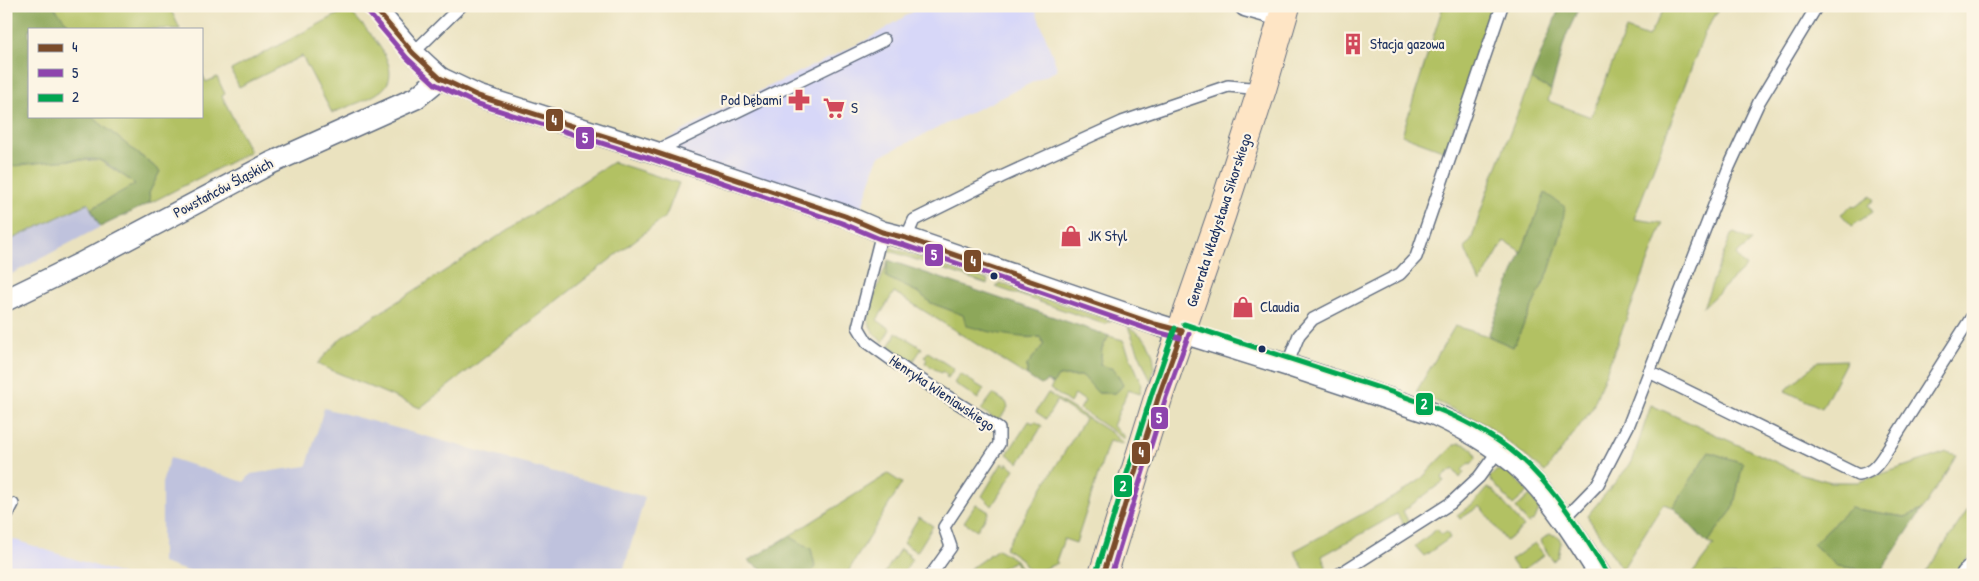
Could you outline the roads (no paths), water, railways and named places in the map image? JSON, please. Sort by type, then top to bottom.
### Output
[{"type":"street","points":[[373,6],[413,53],[440,78],[478,96],[845,216],[882,232],[906,238],[1155,324],[1182,331],[1434,414],[1472,432],[1533,481],[1600,575]]},
{"type":"street","points":[[1246,6],[1284,11]]},
{"type":"street","name":"Generała Władysława Sikorskiego","points":[[1103,575],[1159,395],[1262,89],[1284,11]]},
{"type":"street","name":"Powstańców Śląskich","points":[[6,300],[80,264],[271,163],[416,98],[440,78]]},
{"type":"street","points":[[1967,575],[1973,569]]},
{"type":"lane","points":[[413,53],[461,6]]},
{"type":"lane","points":[[1287,365],[1299,334],[1313,319],[1400,274],[1416,257],[1502,6]]},
{"type":"lane","points":[[1562,520],[1598,484],[1629,424],[1728,166],[1758,102],[1817,6]]},
{"type":"lane","points":[[654,152],[884,40]]},
{"type":"lane","points":[[906,238],[914,220],[1001,177],[1122,122],[1228,86],[1262,89]]},
{"type":"lane","name":"Henryka Wieniawskiego","points":[[882,232],[858,327],[867,342],[910,373],[999,429],[999,444],[944,527],[950,547],[931,575]]},
{"type":"lane","points":[[1649,372],[1858,475],[1866,474],[1874,469],[1882,458],[1973,315]]},
{"type":"lane","points":[[1338,575],[1451,503],[1479,477],[1498,451]]},
{"type":"lane","points":[[6,517],[13,504]]},
{"type":"place","name":"Stacja gazowa","points":[[1353,44]]},
{"type":"place","name":"Pod Dębami","points":[[799,100]]},
{"type":"place","name":"S","points":[[834,108]]},
{"type":"place","name":"JK Styl","points":[[1071,236]]},
{"type":"place","name":"Claudia","points":[[1243,307]]}]
